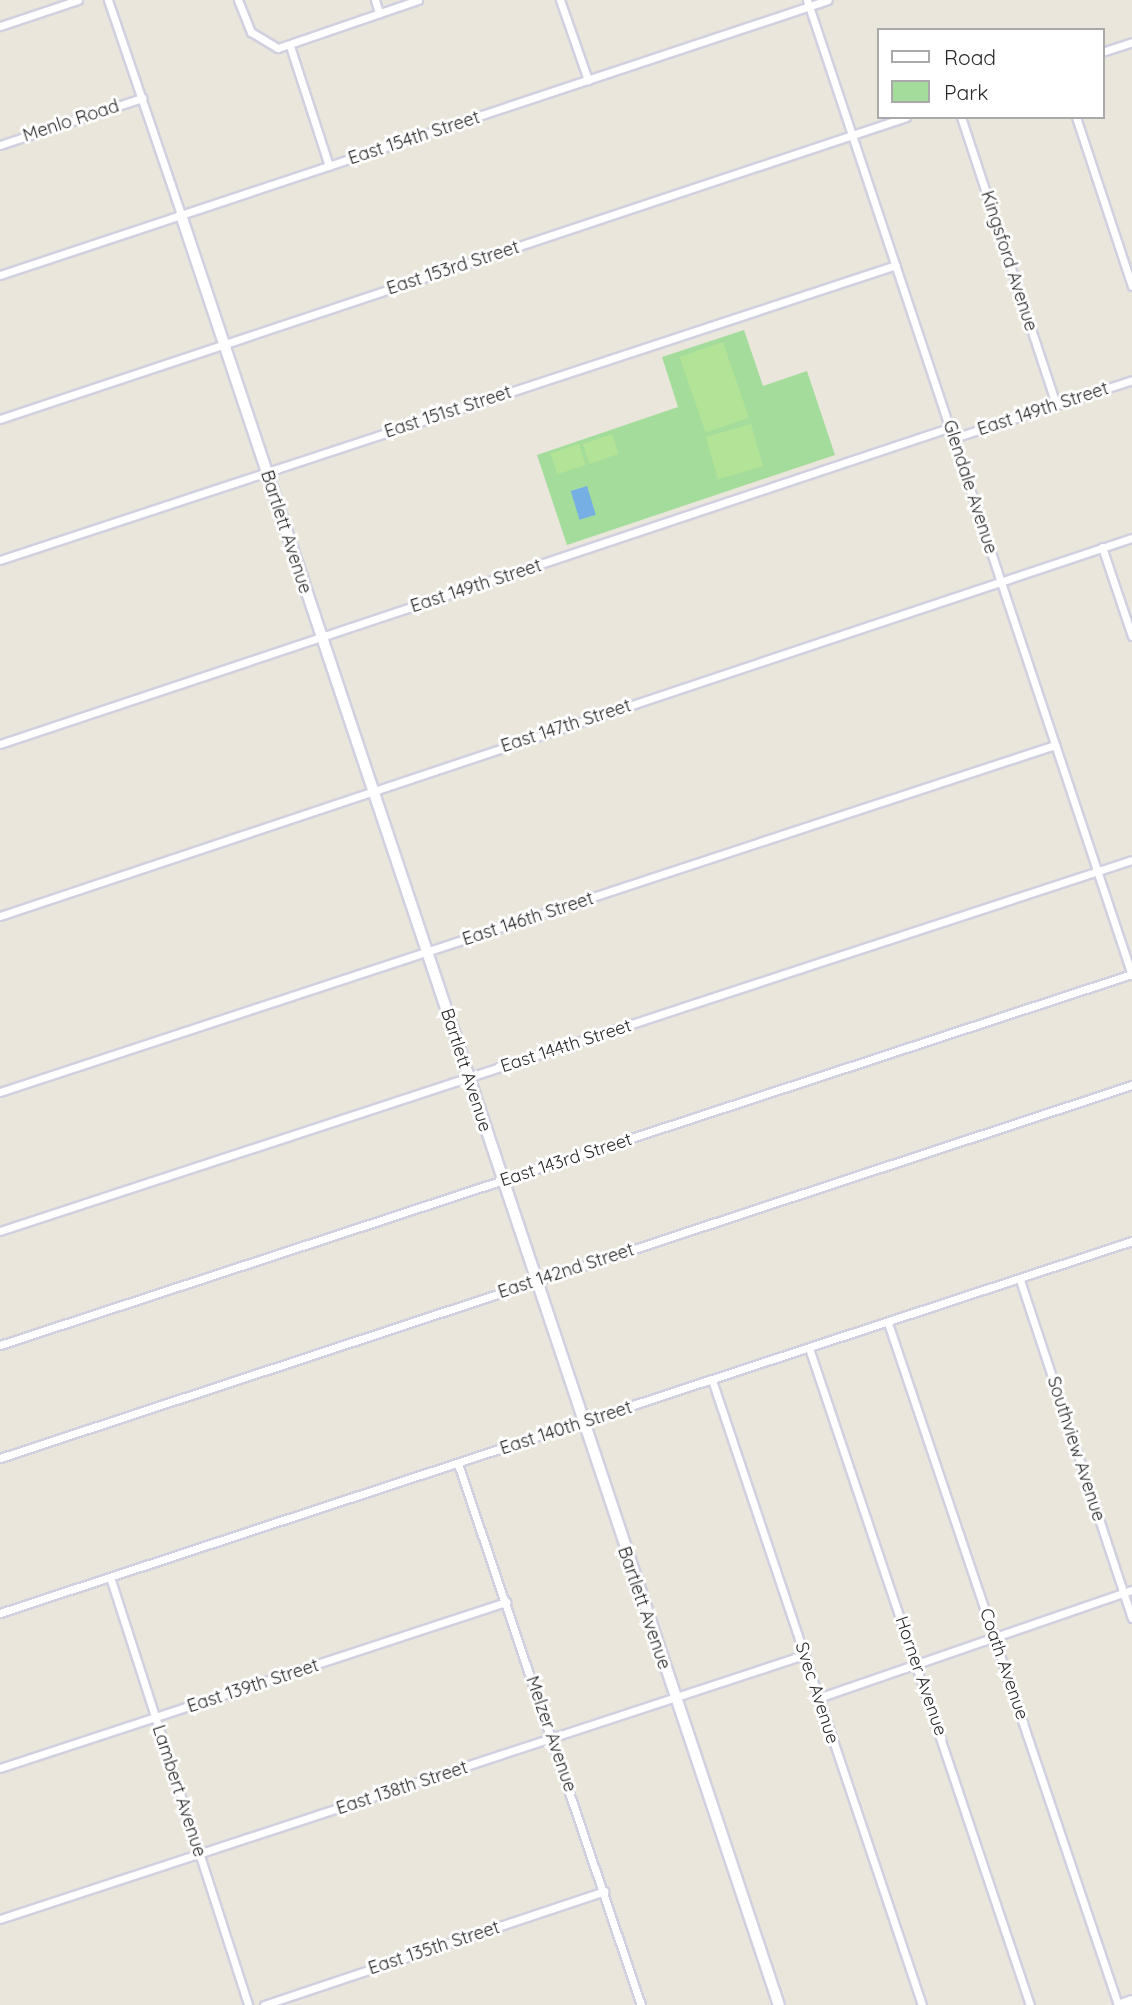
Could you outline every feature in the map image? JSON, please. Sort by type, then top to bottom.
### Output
[{"type":"street","points":[[0,26],[78,0]]},
{"type":"street","name":"Bartlett Avenue","points":[[108,0],[155,134],[582,1424],[779,2005]]},
{"type":"street","points":[[238,0],[251,32],[263,43],[278,48],[418,0]]},
{"type":"street","points":[[375,0],[379,13]]},
{"type":"street","points":[[560,0],[587,80]]},
{"type":"street","name":"East 154th Street","points":[[0,275],[587,80],[808,3],[828,0]]},
{"type":"street","name":"Glendale Avenue","points":[[808,3],[1132,975]]},
{"type":"street","points":[[1104,51],[1132,42]]},
{"type":"street","points":[[290,46],[329,166]]},
{"type":"street","name":"Menlo Road","points":[[0,145],[142,98]]},
{"type":"street","name":"East 153rd Street","points":[[0,419],[900,119]]},
{"type":"street","name":"Kingsford Avenue","points":[[962,119],[1056,405]]},
{"type":"street","points":[[1077,119],[1132,286]]},
{"type":"street","name":"East 151st Street","points":[[0,560],[895,265]]},
{"type":"street","name":"East 149th Street","points":[[954,438],[1132,380]]},
{"type":"street","name":"East 149th Street","points":[[0,744],[951,427]]},
{"type":"street","name":"East 147th Street","points":[[0,916],[1132,538]]},
{"type":"street","points":[[1102,547],[1132,636]]},
{"type":"street","name":"East 146th Street","points":[[0,1092],[1055,745]]},
{"type":"street","name":"East 144th Street","points":[[0,1231],[1132,860]]},
{"type":"street","name":"East 143rd Street","points":[[0,1345],[1132,975]]},
{"type":"street","name":"East 142nd Street","points":[[0,1458],[1132,1085]]},
{"type":"street","name":"East 140th Street","points":[[0,1613],[582,1424],[1132,1241]]},
{"type":"street","name":"Southview Avenue","points":[[1020,1280],[1128,1591],[1132,1618]]},
{"type":"street","name":"Coath Avenue","points":[[888,1323],[1119,2005]]},
{"type":"street","name":"Horner Avenue","points":[[809,1348],[1030,2005]]},
{"type":"street","name":"Svec Avenue","points":[[712,1380],[922,2005]]},
{"type":"street","name":"Melzer Avenue","points":[[457,1464],[553,1738],[641,2005]]},
{"type":"street","name":"Lambert Avenue","points":[[110,1577],[248,2005]]},
{"type":"street","points":[[818,1698],[1128,1591]]},
{"type":"street","name":"East 139th Street","points":[[0,1768],[506,1602]]},
{"type":"street","name":"East 138th Street","points":[[0,1919],[804,1654]]},
{"type":"street","name":"East 135th Street","points":[[264,2005],[604,1891]]},
{"type":"street","points":[[1119,2005],[1132,2001]]},
{"type":"green space","points":[[744,330],[763,386],[807,371],[835,455],[567,545],[537,455],[678,407],[662,357]]},
{"type":"green space","points":[[723,342],[749,418],[706,433],[680,357]]},
{"type":"green space","points":[[751,424],[763,466],[718,479],[706,437]]},
{"type":"green space","points":[[612,434],[619,454],[590,464],[583,444]]},
{"type":"green space","points":[[579,444],[586,465],[557,474],[550,453]]},
{"type":"water","points":[[587,486],[596,515],[580,520],[571,491]]}]
